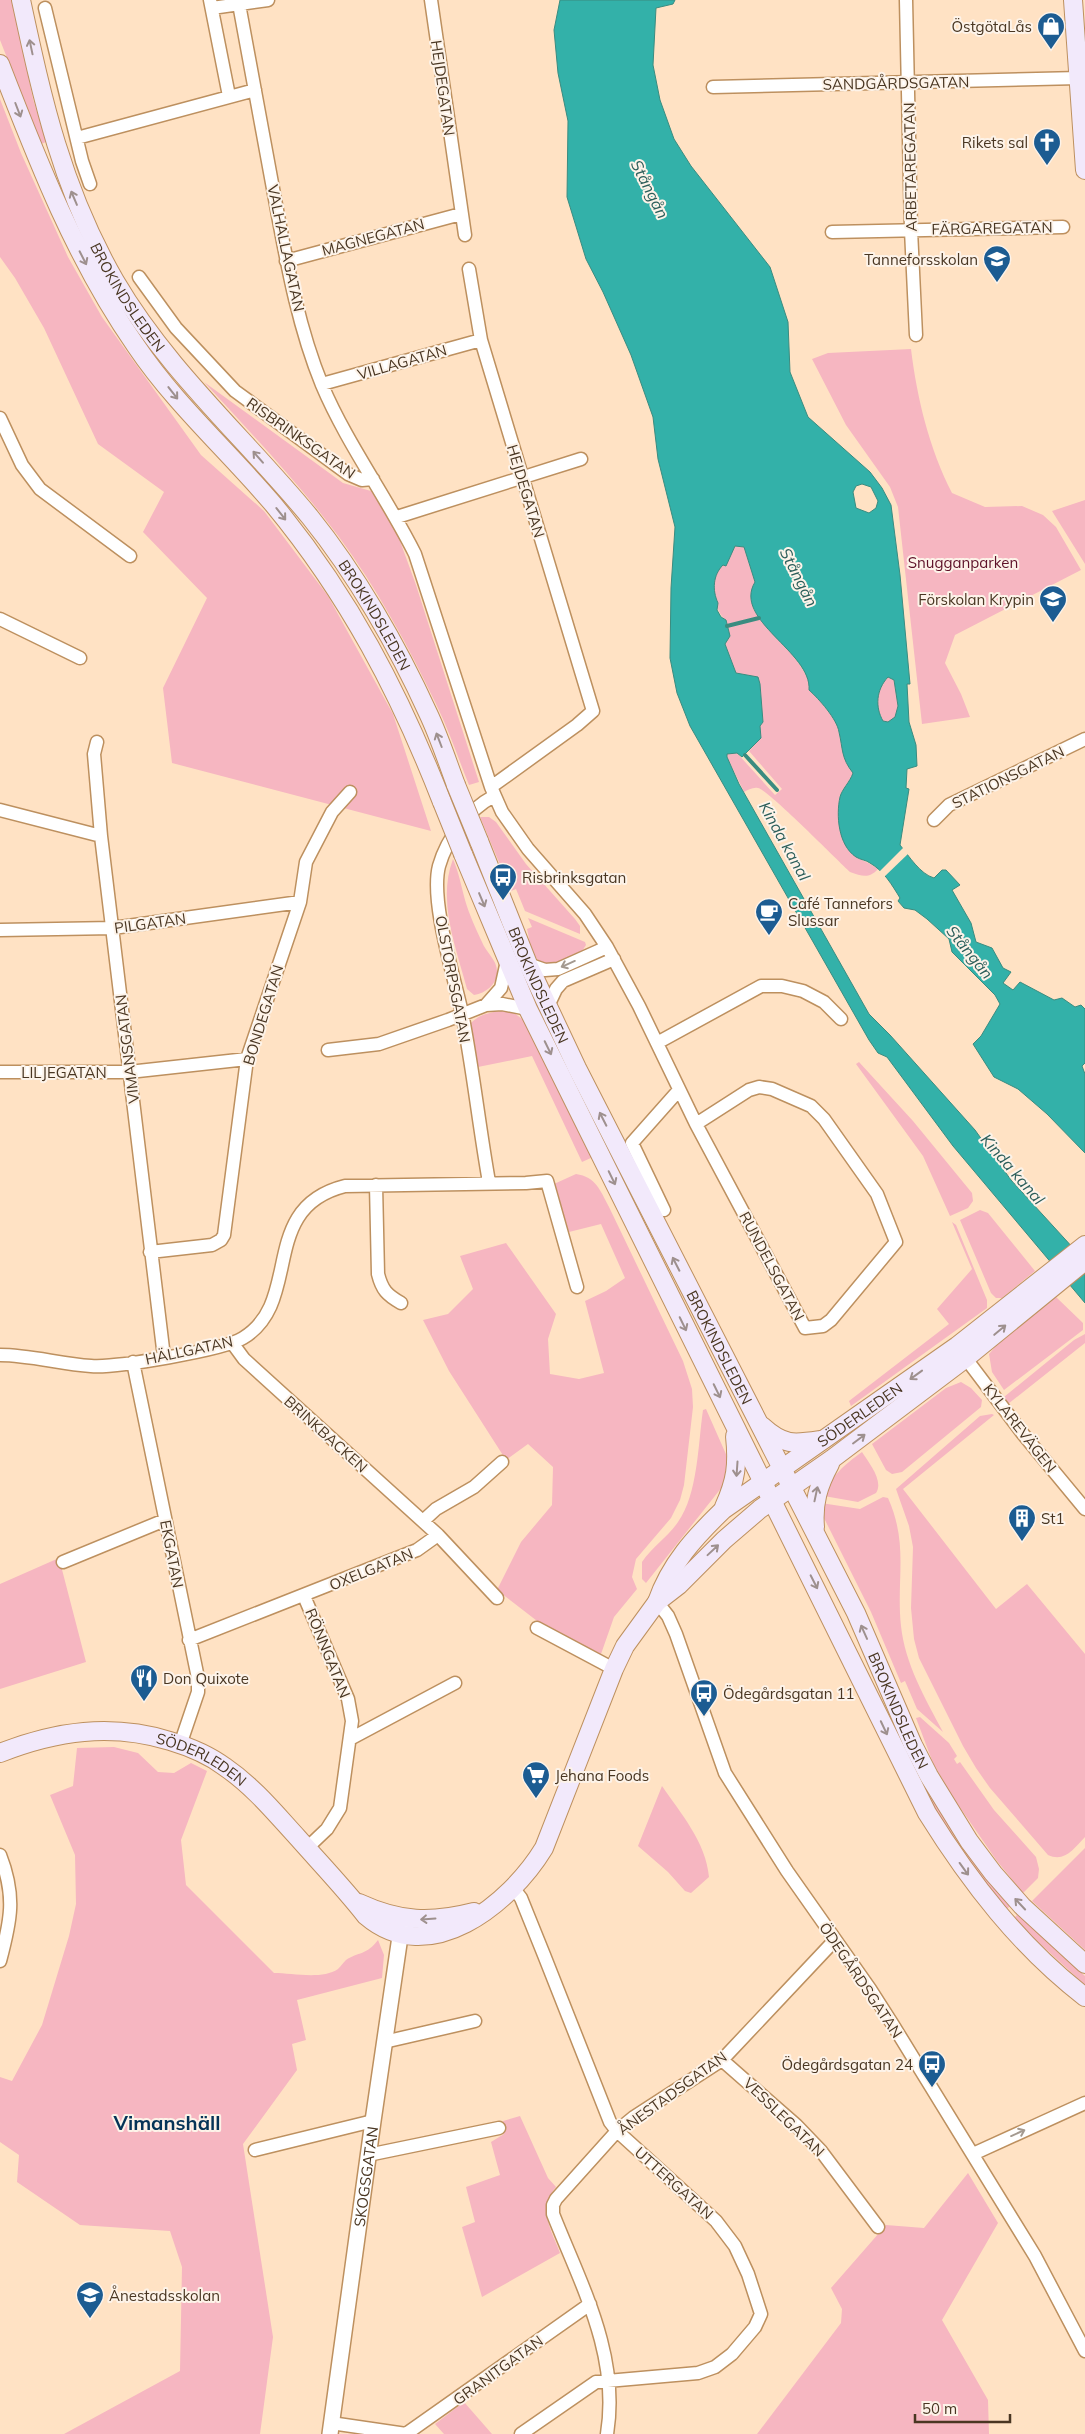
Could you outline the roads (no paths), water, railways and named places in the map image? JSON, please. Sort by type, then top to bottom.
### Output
[{"type":"main road","name":"BROKINDSLEDEN","points":[[21,0],[46,114],[60,162],[82,215],[116,282],[145,327],[170,360],[311,519],[354,580],[388,637],[428,713],[528,964],[714,1339],[856,1613],[913,1745],[947,1807],[975,1849],[1022,1906],[1085,1964]]},
{"type":"main road","points":[[1073,0],[1085,170]]},
{"type":"main road","name":"BROKINDSLEDEN","points":[[0,64],[42,172],[98,289],[136,348],[175,396],[273,504],[335,587],[370,643],[396,692],[528,1009],[927,1813],[951,1851],[999,1914],[1052,1968],[1085,1997]]},
{"type":"main road","name":"SÖDERLEDEN","points":[[1030,1297],[1085,1244]]},
{"type":"main road","name":"SÖDERLEDEN","points":[[0,1754],[33,1741],[82,1731],[124,1731],[144,1734],[201,1752],[240,1778],[257,1793],[378,1926],[402,1927],[424,1936],[445,1933],[462,1926],[514,1889],[544,1848],[625,1646],[657,1602],[679,1584],[724,1540],[773,1501],[832,1459],[1030,1297],[1085,1261]]},
{"type":"main road","name":"SÖDERLEDEN","points":[[657,1602],[666,1577],[696,1538],[723,1510],[762,1481],[961,1352]]},
{"type":"main road","points":[[759,1423],[778,1439],[791,1444],[826,1439]]},
{"type":"main road","points":[[723,1510],[736,1477],[737,1456],[734,1425]]},
{"type":"main road","points":[[816,1533],[815,1497],[820,1482],[832,1459]]},
{"type":"street","points":[[229,96],[211,4],[240,4],[268,0]]},
{"type":"street","name":"HEJDEGATAN","points":[[430,0],[465,235]]},
{"type":"street","name":"ARBETAREGATAN","points":[[906,0],[911,230],[916,335]]},
{"type":"street","name":"VALHALLAGATAN","points":[[240,4],[286,261],[305,333],[322,384],[373,479]]},
{"type":"street","points":[[45,8],[90,184]]},
{"type":"street","name":"SANDGÅRDSGATAN","points":[[713,87],[1079,78]]},
{"type":"street","points":[[77,138],[255,90]]},
{"type":"street","name":"MAGNEGATAN","points":[[286,261],[461,214]]},
{"type":"street","name":"FÄRGAREGATAN","points":[[832,232],[1063,227]]},
{"type":"street","name":"HEJDEGATAN","points":[[470,269],[481,340],[593,711]]},
{"type":"street","name":"RISBRINKSGATAN","points":[[139,277],[176,328],[235,391],[348,474],[362,480],[373,479],[397,517],[415,554],[492,791],[516,833],[586,914],[607,947],[679,1090]]},
{"type":"street","name":"VILLAGATAN","points":[[322,384],[481,340]]},
{"type":"street","points":[[0,418],[22,465],[40,489],[130,556]]},
{"type":"street","points":[[397,517],[581,459]]},
{"type":"street","points":[[0,619],[80,658]]},
{"type":"street","name":"OLSTORPSGATAN","points":[[489,1182],[462,1015],[439,907],[437,889],[439,867],[447,848],[461,824],[492,791],[593,711]]},
{"type":"street","name":"STATIONSGATAN","points":[[934,820],[949,805],[1085,739]]},
{"type":"street","name":"VIMANSGATAN","points":[[97,742],[94,754],[101,836],[164,1356]]},
{"type":"street","name":"BONDEGATAN","points":[[150,1252],[212,1244],[222,1240],[247,1059],[300,902],[306,862],[332,812],[350,792]]},
{"type":"street","points":[[0,810],[101,836]]},
{"type":"street","name":"PILGATAN","points":[[0,930],[113,928],[300,902]]},
{"type":"street","points":[[528,964],[545,970],[558,969],[607,947]]},
{"type":"street","points":[[548,1006],[556,989],[563,981],[614,959]]},
{"type":"street","points":[[486,1005],[501,988],[507,961]]},
{"type":"street","points":[[657,1044],[761,986],[782,986],[803,991],[824,1002],[841,1019]]},
{"type":"street","points":[[328,1050],[379,1044],[486,1005],[502,1004],[528,1009]]},
{"type":"street","name":"LILJEGATAN","points":[[0,1072],[129,1072],[247,1059]]},
{"type":"street","name":"RUNDELSGATAN","points":[[679,1090],[696,1124],[805,1328],[824,1326],[896,1242],[872,1187],[818,1111],[803,1102],[772,1089],[754,1088],[696,1124]]},
{"type":"street","points":[[664,1210],[632,1143],[679,1090]]},
{"type":"street","name":"HÄLLGATAN","points":[[0,1355],[94,1366],[133,1362],[233,1344],[259,1326],[268,1311],[295,1221],[304,1208],[318,1196],[336,1188],[376,1185],[526,1183],[547,1181],[577,1287]]},
{"type":"street","points":[[376,1185],[378,1274],[382,1288],[387,1295],[401,1303]]},
{"type":"street","name":"BRINKBACKEN","points":[[233,1344],[244,1359],[438,1535],[497,1598]]},
{"type":"street","name":"KYLAREVÄGEN","points":[[961,1352],[1023,1434],[1085,1509]]},
{"type":"street","name":"EKGATAN","points":[[133,1362],[199,1686],[180,1745]]},
{"type":"street","points":[[423,1521],[436,1509],[474,1487],[502,1462]]},
{"type":"street","points":[[63,1562],[165,1520]]},
{"type":"street","name":"OXELGATAN","points":[[189,1640],[417,1550],[438,1535]]},
{"type":"street","name":"RÖNNGATAN","points":[[304,1596],[348,1699],[352,1721],[340,1808],[327,1829],[307,1848]]},
{"type":"street","name":"ÖDEGÅRDSGATAN","points":[[657,1602],[668,1616],[676,1634],[725,1774],[778,1859],[870,1988],[1048,2279],[1085,2351]]},
{"type":"street","points":[[537,1628],[614,1670]]},
{"type":"street","points":[[350,1739],[455,1683]]},
{"type":"street","points":[[0,1855],[10,1888],[12,1906],[10,1924],[0,1961]]},
{"type":"street","name":"UTTERGATAN","points":[[514,1889],[520,1898],[544,1955],[610,2122],[617,2131],[710,2215],[728,2235],[748,2274],[761,2314],[756,2327],[732,2354],[715,2367],[689,2374],[608,2380],[589,2384],[521,2434]]},
{"type":"street","name":"SKOGSGATAN","points":[[331,2429],[372,2121],[402,1927]]},
{"type":"street","name":"ÅNESTADSGATAN","points":[[607,2434],[608,2380],[604,2347],[590,2304],[553,2214],[553,2205],[561,2193],[617,2131],[634,2117],[722,2060],[834,1940]]},
{"type":"street","points":[[384,2042],[475,2021]]},
{"type":"street","name":"VESSLEGATAN","points":[[722,2060],[821,2151],[878,2226]]},
{"type":"street","points":[[973,2154],[1085,2103]]},
{"type":"street","points":[[255,2150],[372,2121]]},
{"type":"street","points":[[368,2155],[499,2128]]},
{"type":"street","name":"GRANITGATAN","points":[[331,2429],[406,2434],[590,2304]]},
{"type":"water","name":"Stångån","points":[[560,0],[675,0],[673,4],[656,8],[653,65],[660,100],[674,139],[691,166],[770,267],[788,322],[790,372],[808,417],[870,472],[882,488],[891,505],[900,575],[910,684],[907,684],[909,722],[916,745],[917,766],[907,769],[906,788],[909,789],[900,845],[924,873],[934,878],[942,870],[946,870],[960,885],[952,890],[971,923],[976,942],[992,948],[1003,968],[1011,972],[1003,983],[1013,990],[1020,982],[1054,1000],[1062,998],[1075,1007],[1081,1005],[1085,1009],[1085,1063],[1082,1066],[1085,1074],[1085,1153],[1047,1114],[1018,1089],[994,1077],[973,1044],[981,1036],[1000,1004],[995,995],[952,952],[949,939],[915,910],[904,908],[898,901],[900,898],[884,874],[875,866],[856,857],[845,845],[840,829],[838,812],[841,794],[853,773],[844,758],[838,727],[827,710],[809,690],[807,676],[799,662],[763,623],[754,610],[751,596],[755,582],[744,547],[735,546],[726,566],[723,565],[715,578],[714,588],[718,603],[717,610],[721,617],[726,620],[730,636],[725,644],[736,673],[758,677],[763,722],[760,726],[761,738],[742,757],[737,753],[727,754],[727,757],[739,784],[869,1014],[975,1130],[1011,1180],[1085,1261],[1085,1303],[953,1146],[887,1057],[878,1053],[869,1040],[690,726],[677,693],[670,658],[671,588],[675,527],[658,459],[653,417],[631,355],[586,259],[567,197],[568,121],[558,73],[554,30]],"holes":[[[862,484],[871,487],[878,501],[876,508],[869,513],[856,508],[853,492],[856,486]],[[888,677],[894,680],[898,706],[895,717],[888,722],[883,721],[880,716],[878,704],[881,687]]]},
{"type":"waterway","points":[[727,626],[759,618]]},
{"type":"waterway","points":[[745,755],[777,790]]},
{"type":"place","name":"ÖstgötaLås","points":[[1051,50]]},
{"type":"place","name":"Rikets sal","points":[[1047,166]]},
{"type":"place","name":"Tanneforsskolan","points":[[997,283]]},
{"type":"place","name":"Förskolan Krypin","points":[[1053,623]]},
{"type":"place","name":"Risbrinksgatan","points":[[503,901]]},
{"type":"place","name":"Café Tannefors Slussar","points":[[769,936]]},
{"type":"place","name":"St1","points":[[1022,1542]]},
{"type":"place","name":"Don Quixote","points":[[144,1702]]},
{"type":"place","name":"Ödegårdsgatan 11","points":[[704,1717]]},
{"type":"place","name":"Jehana Foods","points":[[536,1799]]},
{"type":"place","name":"Ödegårdsgatan 24","points":[[932,2088]]},
{"type":"place","name":"Ånestadsskolan","points":[[90,2319]]},
{"type":"district","name":"Vimanshäll","points":[[167,2122]]},
{"type":"park label","name":"Snugganparken","points":[[963,562]]},
{"type":"water label","name":"Kinda kanal","points":[[785,841]]},
{"type":"water label","name":"Kinda kanal","points":[[1013,1169]]}]
